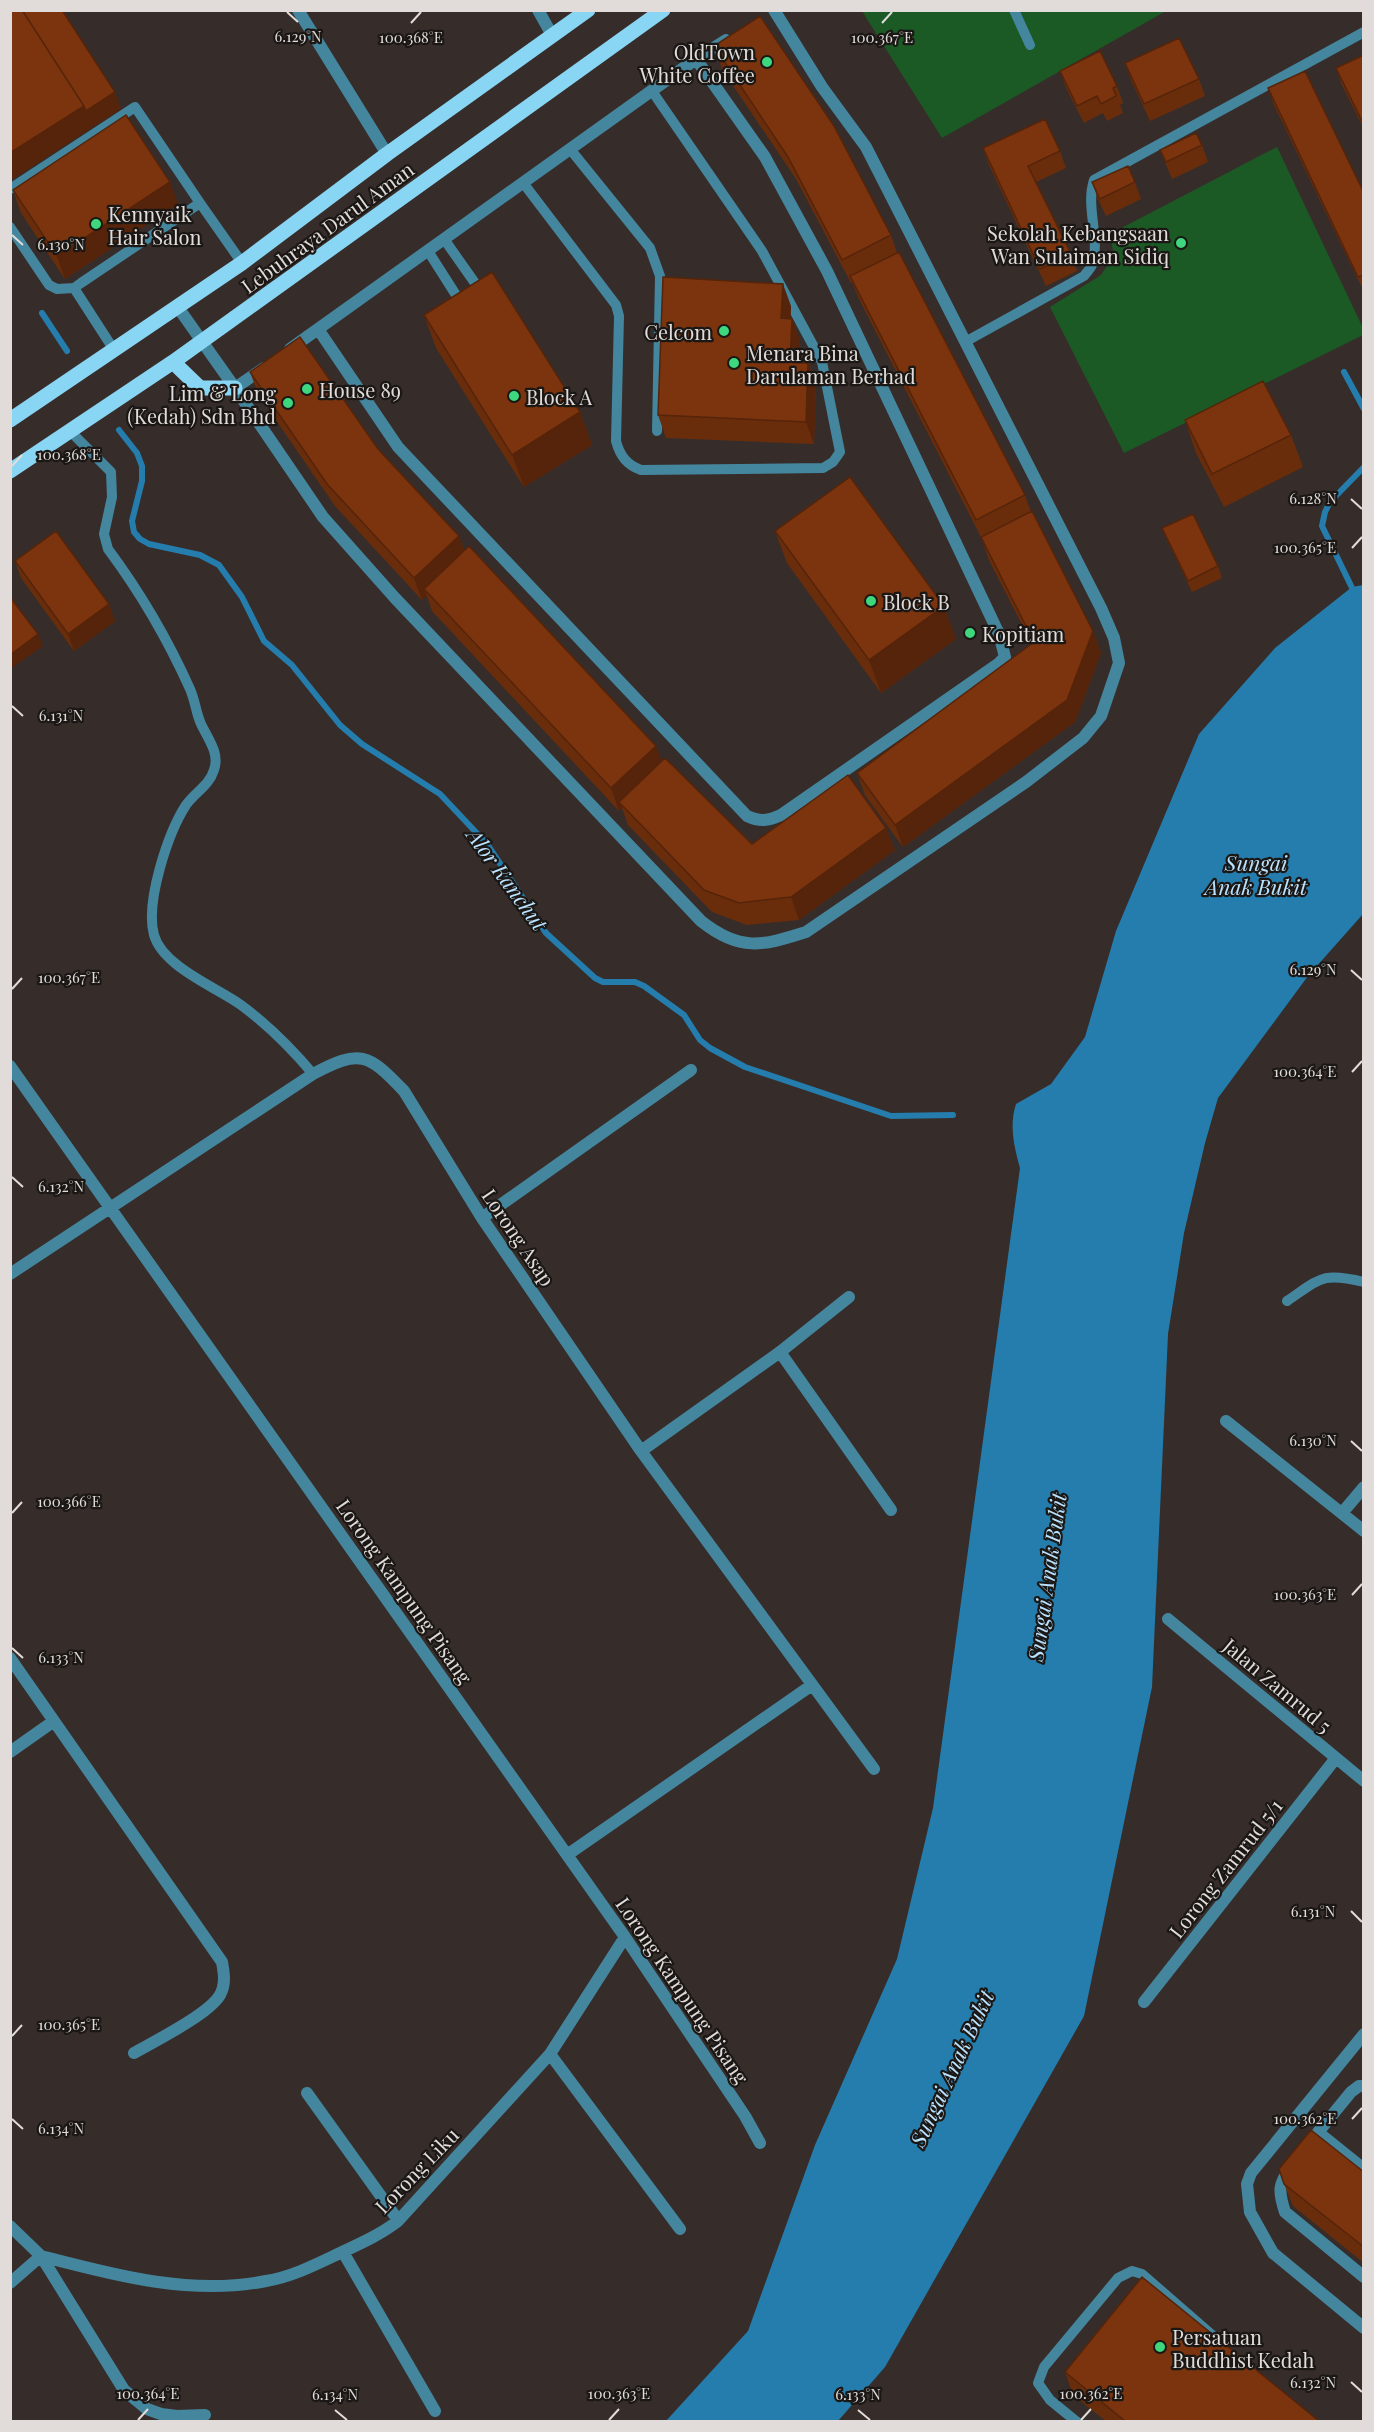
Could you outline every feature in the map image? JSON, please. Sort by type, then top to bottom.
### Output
[{"type":"main road","name":"Lebuhraya Darul Aman","points":[[10,420],[242,263],[387,154],[588,10]]},
{"type":"main road","name":"Lebuhraya Darul Aman","points":[[10,471],[173,362],[663,10]]},
{"type":"main road","points":[[173,362],[200,388],[236,388]]},
{"type":"street","points":[[298,10],[387,154]]},
{"type":"street","points":[[538,10],[552,35]]},
{"type":"street","points":[[177,306],[236,388],[323,517],[395,598],[693,912],[720,935],[742,942],[768,944],[806,932],[1026,782],[1083,738],[1101,716],[1119,663],[1114,638],[866,147],[770,13]]},
{"type":"street","points":[[236,388],[696,59],[734,35]]},
{"type":"street","points":[[318,329],[398,447],[747,816],[758,821],[771,820],[781,814],[998,664],[1005,657],[999,634],[827,271],[765,157],[696,59]]},
{"type":"street","name":"Lorong Asap","points":[[10,1274],[313,1074],[340,1059],[358,1057],[368,1060],[391,1077],[404,1091],[482,1218],[641,1451],[874,1769]]},
{"type":"street","name":"Lorong Kampung Pisang","points":[[10,1066],[625,1937],[745,2116],[760,2143]]},
{"type":"street","points":[[482,1218],[691,1070]]},
{"type":"street","points":[[641,1451],[780,1352],[849,1297]]},
{"type":"street","points":[[780,1352],[891,1510]]},
{"type":"street","points":[[1226,1421],[1364,1531]]},
{"type":"street","points":[[1342,1513],[1364,1487]]},
{"type":"street","name":"Jalan Zamrud 5","points":[[1168,1618],[1364,1781]]},
{"type":"street","points":[[10,1658],[222,1962],[225,1980],[220,1995],[207,2009],[134,2053]]},
{"type":"street","points":[[567,1855],[812,1685]]},
{"type":"street","points":[[10,1752],[54,1721]]},
{"type":"street","name":"Lorong Zamrud 5/1","points":[[1144,2002],[1336,1758]]},
{"type":"street","name":"Lorong Liku","points":[[41,2256],[117,2276],[159,2283],[211,2287],[266,2282],[317,2265],[379,2234],[398,2220],[550,2054],[625,1937]]},
{"type":"street","points":[[1364,2034],[1251,2173],[1246,2184],[1250,2212],[1273,2253],[1364,2328]]},
{"type":"street","points":[[550,2054],[680,2229]]},
{"type":"street","points":[[1364,2086],[1359,2086],[1351,2092],[1281,2179],[1280,2196],[1285,2212],[1364,2277]]},
{"type":"street","points":[[307,2093],[398,2220]]},
{"type":"street","points":[[10,2226],[41,2256],[124,2390],[147,2409],[161,2414],[205,2415]]},
{"type":"street","points":[[343,2252],[435,2411]]},
{"type":"street","points":[[10,2283],[41,2256]]},
{"type":"lane","points":[[1014,10],[1030,45]]},
{"type":"lane","points":[[965,342],[1084,276],[1092,266],[1094,250],[1090,192],[1095,180],[1364,32]]},
{"type":"lane","points":[[524,184],[616,305],[619,316],[616,441],[624,460],[641,470],[823,468],[834,462],[840,452],[822,362],[762,251],[652,91]]},
{"type":"lane","points":[[10,189],[135,107],[242,263]]},
{"type":"lane","points":[[570,149],[650,248],[657,262],[660,276],[657,431]]},
{"type":"lane","points":[[10,226],[49,285],[57,290],[74,288],[200,203]]},
{"type":"lane","points":[[428,251],[466,308],[481,300],[483,297],[444,239]]},
{"type":"lane","points":[[74,288],[114,350]]},
{"type":"lane","points":[[70,431],[111,472],[112,497],[104,534],[108,549],[162,631],[192,693],[201,723],[216,755],[215,769],[209,782],[188,802],[169,837],[158,876],[153,915],[154,936],[164,951],[188,974],[240,1004],[290,1047],[313,1074]]},
{"type":"lane","points":[[1287,1301],[1321,1278],[1343,1278],[1364,1282]]},
{"type":"lane","points":[[1318,2131],[1364,2168]]},
{"type":"lane","points":[[1077,2421],[1050,2400],[1038,2384],[1044,2367],[1118,2278],[1132,2271],[1142,2274],[1232,2352]]},
{"type":"green space","points":[[862,11],[1166,11],[942,138]]},
{"type":"green space","points":[[1277,147],[1363,328],[1363,335],[1124,453],[1050,307],[1101,275],[1114,256],[1110,234]]},
{"type":"water","name":"Sungai Anak Bukit","points":[[1363,585],[1363,914],[1308,976],[1218,1098],[1205,1143],[1184,1233],[1168,1334],[1152,1687],[1084,2016],[885,2367],[838,2421],[666,2421],[748,2331],[815,2145],[897,1959],[933,1808],[1020,1168],[1013,1128],[1016,1104],[1051,1084],[1085,1037],[1116,931],[1199,734],[1275,648],[1352,587]]},
{"type":"building","points":[[10,10],[22,10],[84,106],[10,153]]},
{"type":"building","points":[[22,10],[62,10],[115,92],[86,111]]},
{"type":"building","points":[[760,16],[834,126],[891,235],[842,260],[788,157],[714,46]]},
{"type":"building","points":[[1179,38],[1199,79],[1144,104],[1125,63]]},
{"type":"building","points":[[1100,51],[1117,86],[1113,88],[1116,96],[1101,104],[1097,96],[1077,106],[1060,71]]},
{"type":"building","points":[[1364,55],[1364,125],[1336,68]]},
{"type":"building","points":[[1305,71],[1364,193],[1364,275],[1358,277],[1268,88]]},
{"type":"building","points":[[126,115],[170,182],[57,256],[13,190]]},
{"type":"building","points":[[1045,119],[1060,151],[1028,166],[1071,254],[1040,269],[983,148]]},
{"type":"building","points":[[1196,133],[1202,145],[1166,162],[1160,150]]},
{"type":"building","points":[[1128,166],[1135,182],[1100,199],[1092,182]]},
{"type":"building","points":[[899,252],[1025,495],[976,520],[850,276]]},
{"type":"building","name":"Block A","points":[[492,272],[580,412],[512,455],[424,315]]},
{"type":"building","name":"Menara Bina Darulaman Berhad","points":[[663,277],[783,284],[781,318],[792,319],[790,362],[808,363],[806,422],[658,415]]},
{"type":"building","points":[[300,337],[378,449],[459,536],[414,578],[327,484],[250,372]]},
{"type":"building","points":[[1263,381],[1291,435],[1212,474],[1185,420]]},
{"type":"building","name":"Block B","points":[[850,477],[944,606],[869,660],[775,531]]},
{"type":"building","points":[[1032,511],[1093,631],[1067,700],[895,825],[857,773],[1034,642],[981,537]]},
{"type":"building","points":[[1193,514],[1218,566],[1188,581],[1162,528]]},
{"type":"building","points":[[56,531],[109,604],[68,634],[15,561]]},
{"type":"building","points":[[469,546],[656,746],[611,788],[424,589]]},
{"type":"building","points":[[10,597],[38,634],[10,655]]},
{"type":"building","points":[[665,758],[752,844],[848,775],[886,828],[791,897],[739,903],[704,890],[619,802]]},
{"type":"building","points":[[1311,2130],[1364,2172],[1364,2247],[1284,2184],[1279,2169]]},
{"type":"building","name":"Persatuan Buddhist Kedah","points":[[1142,2277],[1319,2421],[1125,2421],[1065,2372]]},
{"type":"waterway","name":"Alor Kanchut","points":[[42,313],[67,351]]},
{"type":"waterway","points":[[1344,372],[1364,409]]},
{"type":"waterway","name":"Alor Kanchut","points":[[119,430],[137,453],[142,466],[142,481],[132,521],[134,532],[140,539],[149,544],[200,555],[219,565],[242,597],[264,641],[292,665],[340,725],[362,744],[440,794],[487,844],[546,933],[595,978],[603,982],[635,982],[644,986],[684,1015],[700,1040],[745,1067],[891,1116],[953,1115]]},
{"type":"waterway","points":[[1355,594],[1322,526],[1330,502],[1364,467]]},
{"type":"place","name":"OldTown White Coffee","points":[[767,62]]},
{"type":"place","name":"Kennyaik Hair Salon","points":[[96,224]]},
{"type":"place","name":"Sekolah Kebangsaan Wan Sulaiman Sidiq","points":[[1181,243]]},
{"type":"place","name":"Celcom","points":[[724,331]]},
{"type":"place","name":"Menara Bina Darulaman Berhad","points":[[734,363]]},
{"type":"place","name":"House 89","points":[[307,389]]},
{"type":"place","name":"Block A","points":[[514,396]]},
{"type":"place","name":"Lim & Long (Kedah) Sdn Bhd","points":[[288,403]]},
{"type":"place","name":"Block B","points":[[871,601]]},
{"type":"place","name":"Kopitiam","points":[[970,633]]},
{"type":"place","name":"Persatuan Buddhist Kedah","points":[[1160,2347]]}]
